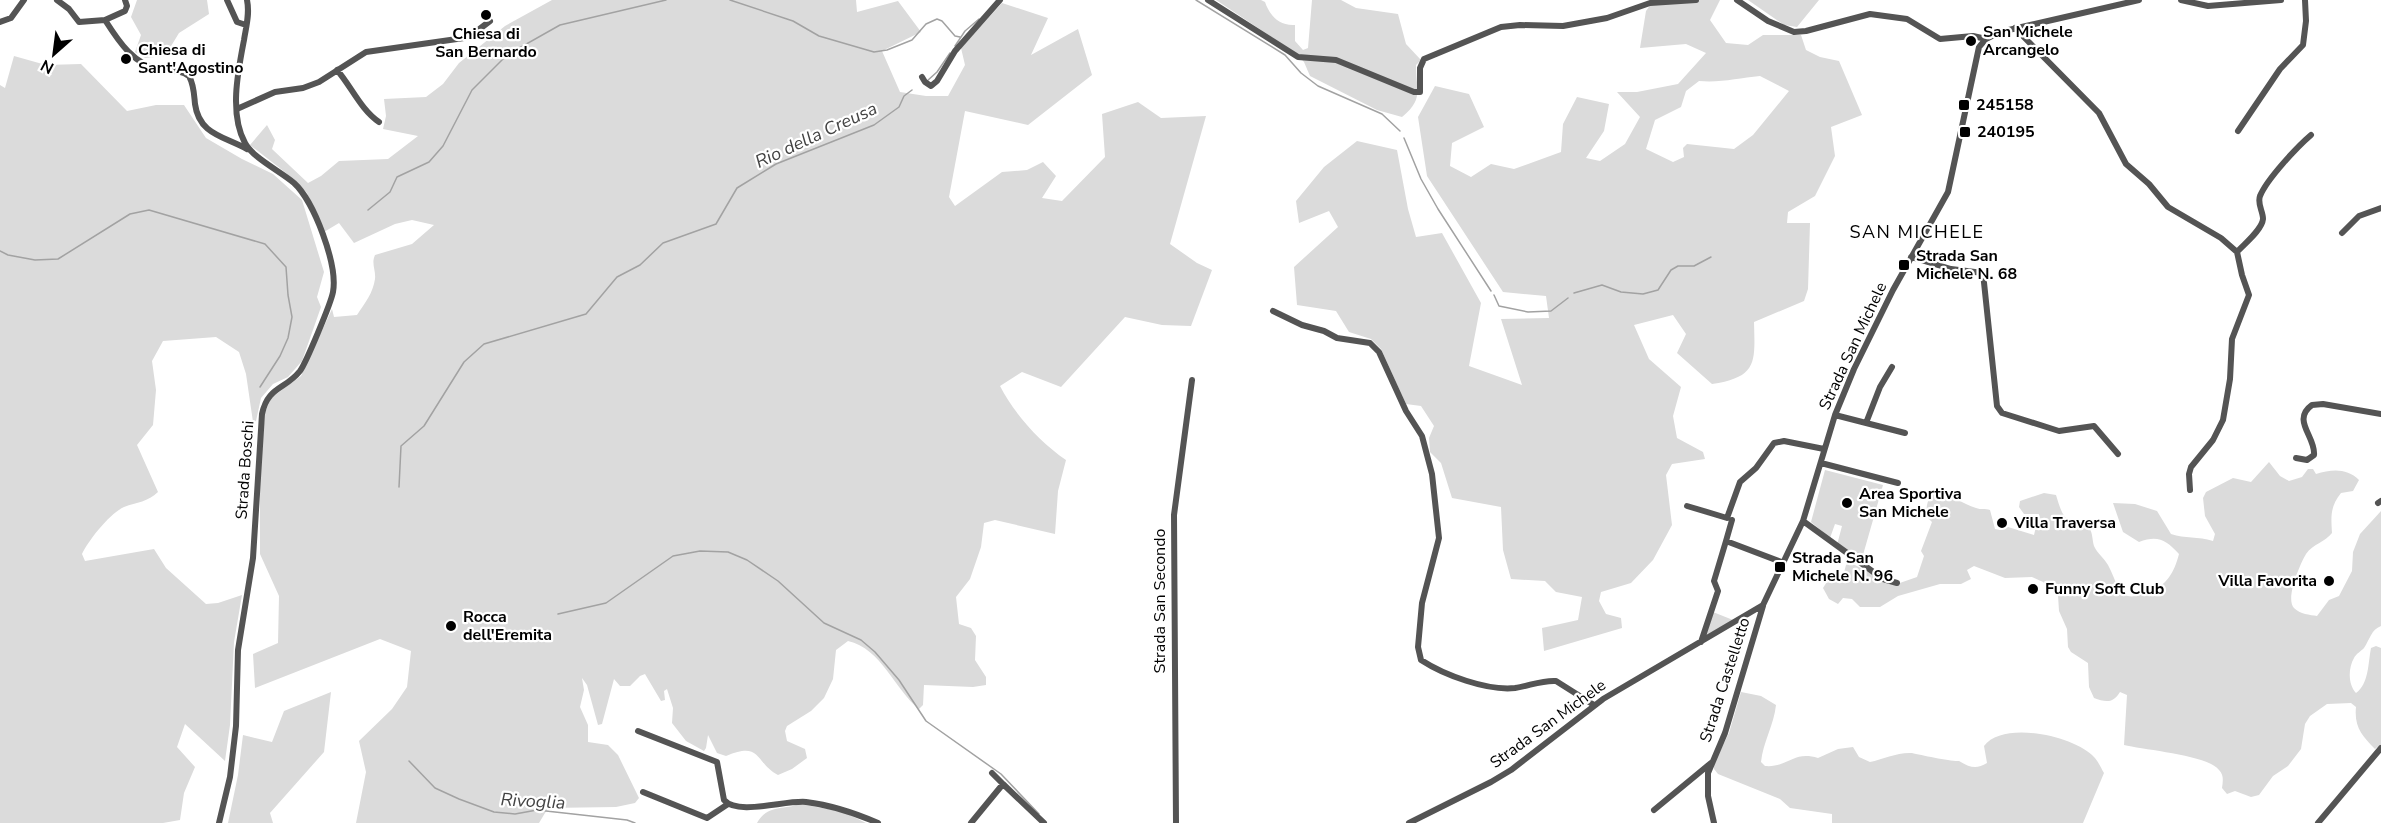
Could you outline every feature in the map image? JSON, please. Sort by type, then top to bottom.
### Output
[{"type":"street","points":[[0,22],[11,18],[24,0]]},
{"type":"street","points":[[57,0],[69,9],[79,22],[105,20],[125,11],[127,6],[125,0]]},
{"type":"street","points":[[69,9],[70,0]]},
{"type":"street","points":[[227,0],[237,22],[246,25]]},
{"type":"street","name":"Strada Boschi","points":[[219,823],[230,777],[235,736],[238,650],[253,558],[264,404],[272,392],[300,371],[330,302],[334,281],[331,263],[315,215],[305,195],[288,178],[249,150],[242,137],[236,96],[249,8],[247,0]]},
{"type":"street","points":[[922,76],[931,86],[937,81],[955,51],[1000,0]]},
{"type":"street","points":[[1208,0],[1298,57],[1336,60],[1403,88],[1420,92],[1420,68],[1424,59],[1495,29],[1520,25],[1563,26],[1607,18],[1655,2],[1696,0]]},
{"type":"street","points":[[1739,0],[1768,21],[1794,32],[1870,14],[1907,19],[1940,39],[1973,36],[1986,39],[2015,28],[2139,0]]},
{"type":"street","points":[[2181,0],[2208,6],[2281,0]]},
{"type":"street","points":[[2238,131],[2270,82],[2303,45],[2306,21],[2305,0]]},
{"type":"street","points":[[105,20],[120,43],[138,61],[157,69],[189,76],[194,88],[200,122],[207,129],[249,150]]},
{"type":"street","points":[[237,109],[275,92],[311,85],[361,54],[374,50],[464,38],[490,21]]},
{"type":"street","points":[[2015,28],[2099,113],[2126,164],[2149,184],[2168,207],[2198,223],[2237,252],[2249,295],[2232,339],[2230,379],[2223,420],[2213,440],[2190,467],[2190,490]]},
{"type":"street","name":"Strada San Michele","points":[[1409,823],[1511,770],[1594,705],[1763,605],[1803,521],[1835,415],[1873,329],[1950,187],[1977,53],[1986,39]]},
{"type":"street","points":[[338,70],[368,115],[379,122]]},
{"type":"street","points":[[2237,252],[2262,222],[2259,202],[2264,190],[2311,135]]},
{"type":"street","points":[[228,139],[242,137]]},
{"type":"street","points":[[2342,233],[2359,216],[2381,208]]},
{"type":"street","points":[[1911,257],[1951,269],[1983,273],[1997,406],[2002,414],[2059,430],[2094,426],[2118,454]]},
{"type":"street","points":[[1273,311],[1337,338],[1370,343],[1379,352],[1406,411],[1422,436],[1432,474],[1439,538],[1422,603],[1418,647],[1421,660],[1473,682],[1506,689],[1556,681],[1594,705]]},
{"type":"street","points":[[1866,423],[1880,387],[1892,367]]},
{"type":"street","name":"Strada San Secondo","points":[[1176,823],[1174,515],[1192,380]]},
{"type":"street","points":[[2296,458],[2307,460],[2314,455],[2314,447],[2302,421],[2304,413],[2312,405],[2323,404],[2381,414]]},
{"type":"street","points":[[1835,415],[1905,433]]},
{"type":"street","points":[[1687,506],[1728,518],[1740,482],[1756,468],[1774,443],[1784,441],[1824,449]]},
{"type":"street","points":[[1821,463],[1898,483]]},
{"type":"street","points":[[1700,642],[1718,591],[1714,581],[1732,520]]},
{"type":"street","points":[[1803,521],[1883,579],[1897,583]]},
{"type":"street","points":[[1726,541],[1784,563]]},
{"type":"street","name":"Strada Castelletto","points":[[1714,823],[1707,788],[1711,762],[1725,734],[1763,605]]},
{"type":"street","points":[[638,731],[717,762],[724,800],[728,804],[758,806],[805,802],[841,809],[878,823]]},
{"type":"street","points":[[2318,823],[2381,748]]},
{"type":"street","name":"Strada Castelletto","points":[[1654,810],[1711,762]]},
{"type":"street","points":[[992,773],[1044,823]]},
{"type":"street","points":[[970,823],[1003,784]]},
{"type":"street","points":[[643,792],[707,818],[728,804]]},
{"type":"shaded area","points":[[137,0],[207,0],[209,14],[179,33],[165,56],[145,58],[135,52],[141,35],[131,17]]},
{"type":"shaded area","points":[[552,0],[856,0],[857,12],[898,1],[921,32],[882,51],[900,92],[926,96],[948,96],[965,65],[961,48],[1002,3],[1048,18],[1031,55],[1078,29],[1092,75],[1028,125],[965,111],[949,197],[955,206],[1002,172],[1027,170],[1043,162],[1056,176],[1042,198],[1062,201],[1105,157],[1102,114],[1138,102],[1161,118],[1206,116],[1170,244],[1197,263],[1212,270],[1191,326],[1162,325],[1125,317],[1061,387],[1022,372],[1000,386],[1029,427],[1066,460],[1058,491],[1055,534],[995,520],[984,523],[981,547],[970,579],[956,597],[959,624],[971,628],[976,636],[975,660],[986,677],[986,685],[973,687],[924,685],[923,705],[919,709],[870,652],[848,641],[836,650],[833,679],[824,698],[811,711],[787,726],[785,731],[787,741],[805,749],[807,758],[792,769],[778,775],[752,752],[738,752],[726,756],[717,753],[708,735],[704,751],[686,741],[672,723],[673,708],[667,689],[664,691],[665,700],[661,701],[645,674],[630,686],[620,686],[614,679],[602,724],[598,725],[587,685],[582,678],[584,690],[580,707],[588,725],[588,742],[608,745],[618,755],[639,798],[635,803],[616,807],[548,808],[539,823],[356,823],[366,772],[359,741],[392,709],[407,687],[411,651],[380,639],[255,688],[253,654],[278,643],[279,596],[260,554],[260,466],[265,413],[271,398],[301,376],[332,309],[334,317],[357,315],[374,284],[375,255],[412,244],[434,225],[412,220],[395,224],[354,243],[339,223],[324,232],[307,193],[250,145],[267,125],[275,140],[272,149],[308,183],[321,176],[339,161],[388,159],[418,136],[383,129],[386,116],[384,99],[426,97],[443,84],[459,63],[505,26]]},
{"type":"shaded area","points":[[1216,0],[1261,0],[1265,2],[1276,19],[1284,24],[1295,25],[1295,41],[1303,50],[1308,48],[1312,0],[1341,0],[1356,8],[1398,14],[1406,44],[1421,60],[1416,65],[1417,94],[1413,105],[1402,117],[1377,110],[1310,76],[1304,62],[1297,54]]},
{"type":"shaded area","points":[[1654,0],[1720,0],[1710,20],[1726,43],[1748,45],[1763,35],[1801,35],[1806,50],[1820,57],[1839,61],[1862,115],[1831,127],[1835,156],[1815,196],[1788,212],[1787,223],[1810,223],[1808,289],[1804,301],[1754,322],[1753,357],[1746,372],[1727,381],[1712,384],[1677,353],[1686,334],[1673,315],[1634,325],[1649,359],[1681,387],[1673,416],[1677,438],[1703,452],[1705,459],[1672,464],[1666,475],[1672,525],[1653,560],[1631,583],[1601,592],[1599,601],[1606,614],[1621,618],[1622,628],[1544,651],[1542,628],[1578,620],[1582,597],[1556,592],[1545,581],[1511,579],[1503,550],[1501,507],[1452,498],[1441,463],[1430,452],[1429,438],[1434,426],[1421,406],[1406,404],[1381,349],[1371,339],[1349,332],[1336,311],[1297,305],[1294,267],[1338,227],[1329,211],[1299,223],[1296,201],[1324,167],[1357,141],[1397,150],[1408,209],[1416,237],[1442,233],[1481,303],[1469,366],[1522,385],[1501,319],[1549,318],[1546,296],[1503,292],[1427,176],[1418,117],[1435,86],[1469,94],[1484,127],[1452,143],[1450,166],[1471,177],[1491,164],[1514,169],[1561,152],[1563,124],[1577,97],[1609,104],[1604,131],[1586,158],[1600,161],[1625,144],[1640,117],[1617,92],[1637,92],[1678,84],[1706,53],[1686,44],[1640,48],[1646,11]],"holes":[[[1760,76],[1789,91],[1753,135],[1734,149],[1687,144],[1683,148],[1684,157],[1673,162],[1646,149],[1655,120],[1681,107],[1686,91],[1699,81],[1722,81]]]},
{"type":"shaded area","points":[[1748,0],[1819,0],[1797,27],[1784,25]]},
{"type":"shaded area","points":[[14,56],[46,65],[81,64],[127,111],[156,105],[184,105],[206,138],[273,174],[302,200],[324,272],[317,297],[321,307],[302,361],[288,377],[273,384],[261,398],[256,421],[253,422],[246,374],[239,352],[216,337],[163,341],[152,361],[156,390],[153,425],[137,445],[158,492],[146,500],[118,510],[94,535],[82,554],[85,561],[154,549],[166,568],[206,604],[218,603],[242,595],[234,642],[230,725],[225,761],[185,724],[177,747],[195,767],[184,793],[180,820],[163,823],[0,823],[0,85],[5,88]]},
{"type":"shaded area","points":[[2269,462],[2280,476],[2289,481],[2302,477],[2308,469],[2313,469],[2316,474],[2328,471],[2349,473],[2359,480],[2353,491],[2341,493],[2335,503],[2332,533],[2306,554],[2300,565],[2291,597],[2294,608],[2299,612],[2317,616],[2329,600],[2339,596],[2352,571],[2353,552],[2360,534],[2381,511],[2381,626],[2373,632],[2364,648],[2355,657],[2350,676],[2351,686],[2356,693],[2366,679],[2371,648],[2376,646],[2381,648],[2381,744],[2375,749],[2363,735],[2356,720],[2356,707],[2351,703],[2327,704],[2310,716],[2305,724],[2301,749],[2288,766],[2273,776],[2259,795],[2251,797],[2235,791],[2227,794],[2222,788],[2221,772],[2202,760],[2124,745],[2127,695],[2120,692],[2115,699],[2108,701],[2094,698],[2089,687],[2088,663],[2071,652],[2068,647],[2067,629],[2059,611],[2058,595],[2043,582],[2032,577],[2005,578],[1974,566],[1967,570],[1971,579],[1961,584],[1940,584],[1898,596],[1880,607],[1860,607],[1852,599],[1843,598],[1838,604],[1829,599],[1823,588],[1830,577],[1842,580],[1849,562],[1894,585],[1917,577],[1924,556],[1921,551],[1932,522],[1926,516],[1928,503],[1931,496],[1936,493],[1976,508],[1990,510],[1995,529],[2008,527],[2034,535],[2039,514],[2024,514],[2019,507],[2020,501],[2044,493],[2056,495],[2066,518],[2089,528],[2094,546],[2108,565],[2121,592],[2131,596],[2139,595],[2165,582],[2175,567],[2179,554],[2161,540],[2151,539],[2139,542],[2123,532],[2113,503],[2135,504],[2157,511],[2171,534],[2213,541],[2215,534],[2205,516],[2203,498],[2206,492],[2233,478],[2251,482]]},
{"type":"shaded area","name":"Area Sportiva San Michele","points":[[1825,470],[1883,485],[1861,562],[1837,545],[1842,526],[1835,524],[1830,538],[1811,522]]},
{"type":"shaded area","points":[[1713,612],[1733,620],[1705,636]]},
{"type":"shaded area","points":[[331,692],[324,752],[270,813],[273,823],[228,823],[243,735],[272,742],[284,711]]},
{"type":"shaded area","points":[[1741,692],[1761,696],[1776,705],[1762,755],[1761,762],[1765,766],[1773,766],[1802,756],[1818,758],[1838,749],[1853,747],[1859,757],[1870,762],[1912,753],[1959,761],[1976,767],[1987,763],[1984,746],[1993,738],[2022,733],[2056,737],[2085,749],[2094,757],[2104,773],[2083,823],[1832,823],[1832,814],[1790,808],[1780,799],[1718,774],[1714,769],[1714,763],[1729,733]]},
{"type":"shaded area","points":[[800,804],[844,812],[866,823],[757,823],[765,813]]},
{"type":"waterway","points":[[368,210],[390,192],[397,177],[429,162],[443,146],[472,90],[507,55],[560,25],[666,0]]},
{"type":"waterway","points":[[730,0],[793,21],[819,36],[874,52],[887,50],[912,40],[926,24],[937,19],[942,21],[955,36],[960,37]]},
{"type":"waterway","points":[[1196,0],[1285,55],[1301,73],[1318,86],[1382,114],[1400,131]]},
{"type":"waterway","points":[[955,46],[965,31],[979,19]]},
{"type":"waterway","name":"Rio della Creusa","points":[[927,81],[937,72],[950,53]]},
{"type":"waterway","name":"Rio della Creusa","points":[[399,487],[401,446],[424,426],[464,362],[484,344],[586,314],[617,277],[640,265],[663,243],[716,224],[737,188],[776,164],[874,125],[899,107],[904,96],[912,90]]},
{"type":"waterway","points":[[1404,138],[1421,179],[1438,209],[1491,291]]},
{"type":"waterway","points":[[0,251],[8,255],[35,260],[58,259],[130,214],[149,210],[265,244],[286,267],[292,317],[288,338],[280,356],[260,387]]},
{"type":"waterway","points":[[1574,293],[1602,285],[1621,292],[1643,294],[1658,290],[1671,270],[1678,266],[1694,266],[1711,257]]},
{"type":"waterway","points":[[1494,295],[1499,306],[1528,312],[1551,311],[1568,298]]},
{"type":"waterway","points":[[558,614],[606,603],[673,556],[700,551],[728,552],[747,560],[778,581],[824,623],[861,640],[875,652],[899,680],[926,721],[1001,774],[1039,814]]},
{"type":"waterway","name":"Rivoglia","points":[[409,761],[435,788],[494,812],[515,814],[537,810],[627,820],[635,823]]},
{"type":"place","name":"Chiesa di San Bernardo","points":[[486,15]]},
{"type":"place","name":"San Michele Arcangelo","points":[[1971,41]]},
{"type":"place","name":"Chiesa di Sant'Agostino","points":[[126,59]]},
{"type":"place","name":"245158","points":[[1964,105]]},
{"type":"place","name":"240195","points":[[1965,132]]},
{"type":"place","name":"Strada San Michele N. 68","points":[[1904,265]]},
{"type":"place","name":"Area Sportiva San Michele","points":[[1847,503]]},
{"type":"place","name":"Villa Traversa","points":[[2002,523]]},
{"type":"place","name":"Strada San Michele N. 96","points":[[1780,567]]},
{"type":"place","name":"Villa Favorita","points":[[2329,581]]},
{"type":"place","name":"Funny Soft Club","points":[[2033,589]]},
{"type":"place","name":"Rocca dell'Eremita","points":[[451,626]]},
{"type":"district","name":"SAN MICHELE","points":[[1917,232]]}]
